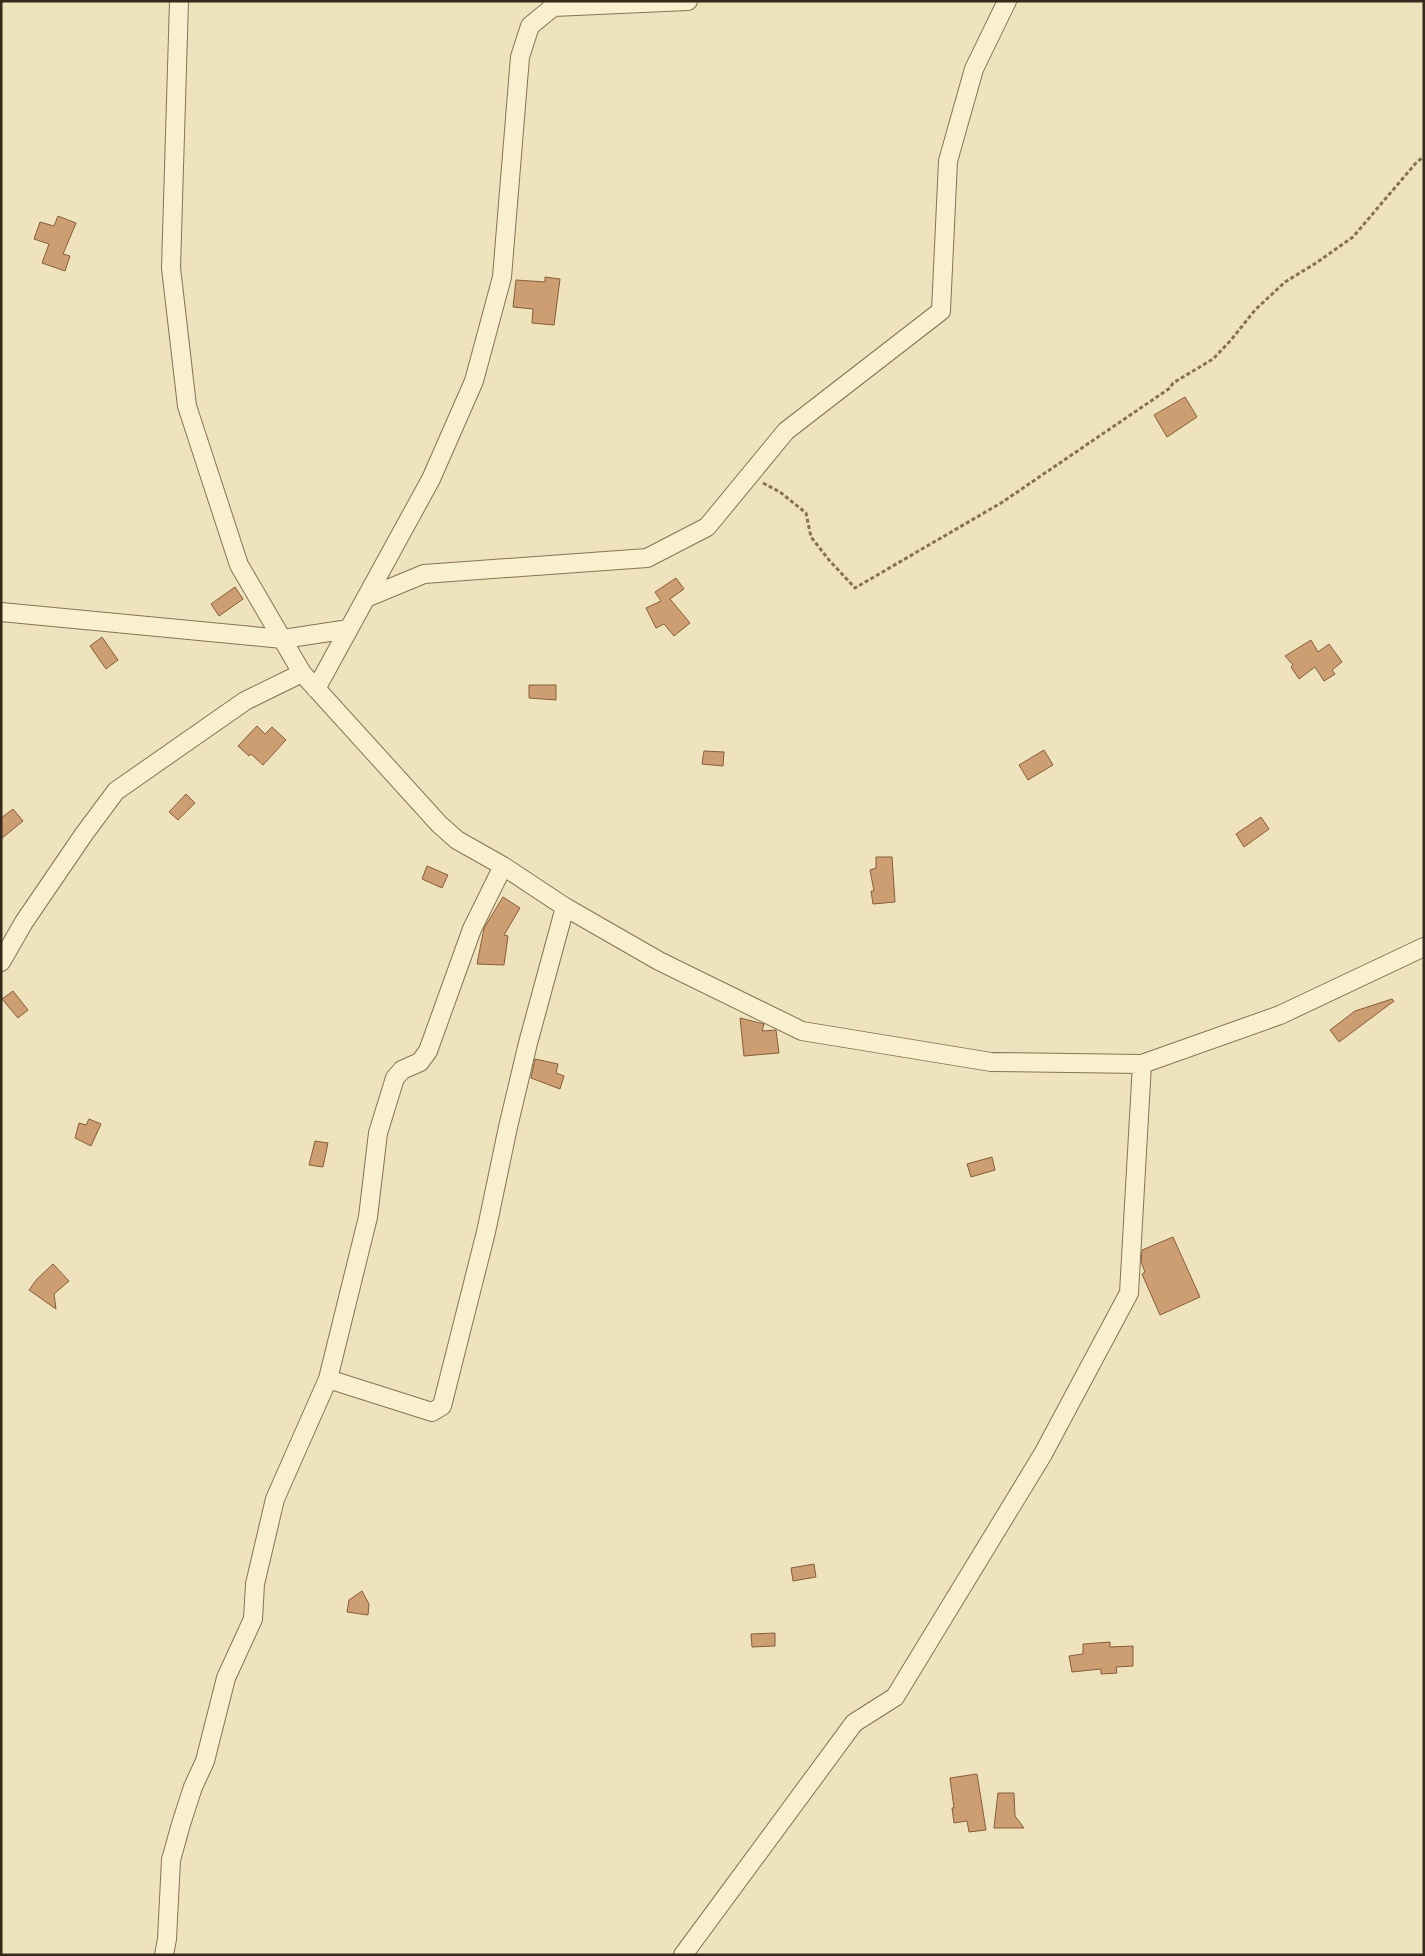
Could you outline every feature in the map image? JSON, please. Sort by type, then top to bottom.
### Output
[{"type":"street","points":[[179,1],[171,268],[187,406],[239,565],[302,673],[446,831],[457,840],[503,866],[565,908],[659,961],[802,1031],[991,1062],[1142,1064],[1280,1015],[1424,947]]},
{"type":"street","points":[[316,689],[431,479],[474,381],[502,277],[520,57],[530,26],[553,7],[688,1]]},
{"type":"street","points":[[366,598],[424,574],[647,558],[707,527],[786,431],[941,311],[948,161],[974,69],[1007,1]]},
{"type":"street","points":[[1,612],[283,639],[349,628]]},
{"type":"street","points":[[1,962],[24,922],[116,791],[245,701],[302,673]]},
{"type":"street","points":[[164,1955],[167,1939],[171,1860],[181,1824],[205,1761],[226,1678],[253,1619],[255,1584],[275,1499],[328,1380],[368,1217],[378,1133],[395,1078],[402,1070],[420,1062],[428,1051],[472,929],[503,866]]},
{"type":"street","points":[[328,1380],[432,1412],[442,1406],[486,1232],[528,1043],[565,908]]},
{"type":"street","points":[[683,1955],[854,1724],[895,1697],[1043,1454],[1129,1293],[1142,1064]]},
{"type":"path","points":[[750,475],[780,492],[806,513],[811,536],[829,560],[855,588],[1001,503],[1170,388],[1173,383],[1213,359],[1255,310],[1285,282],[1353,237],[1424,156]]},
{"type":"building","points":[[58,216],[76,223],[63,254],[70,256],[65,271],[42,263],[49,244],[34,239],[40,222],[54,226]]},
{"type":"building","points":[[545,277],[560,279],[554,325],[532,323],[533,309],[513,307],[516,280],[545,282]]},
{"type":"building","points":[[1185,397],[1197,417],[1167,437],[1154,415]]},
{"type":"building","points":[[676,578],[684,589],[670,599],[690,623],[674,636],[664,624],[656,628],[646,608],[661,601],[655,592]]},
{"type":"building","points":[[235,587],[243,599],[219,616],[211,604]]},
{"type":"building","points":[[102,637],[118,660],[106,669],[90,646]]},
{"type":"building","points":[[1311,640],[1318,652],[1329,644],[1342,662],[1332,670],[1335,674],[1324,681],[1315,667],[1299,679],[1291,667],[1293,665],[1285,656]]},
{"type":"building","points":[[529,685],[556,685],[556,700],[529,698]]},
{"type":"building","points":[[257,726],[265,734],[272,727],[286,740],[263,765],[238,746]]},
{"type":"building","points":[[1044,750],[1053,765],[1028,780],[1019,765]]},
{"type":"building","points":[[704,751],[724,752],[723,766],[702,764]]},
{"type":"building","points":[[186,794],[195,803],[178,820],[169,812]]},
{"type":"building","points":[[13,809],[23,821],[1,839],[1,818]]},
{"type":"building","points":[[1261,817],[1269,829],[1244,847],[1236,834]]},
{"type":"building","points":[[876,857],[892,857],[895,902],[873,904],[871,891],[874,891],[870,870],[876,868]]},
{"type":"building","points":[[427,866],[448,875],[442,888],[422,879]]},
{"type":"building","points":[[503,897],[520,908],[504,935],[508,936],[504,965],[477,964],[484,928]]},
{"type":"building","points":[[13,991],[28,1010],[18,1018],[2,999]]},
{"type":"building","points":[[1392,999],[1394,1001],[1339,1042],[1330,1030],[1355,1011]]},
{"type":"building","points":[[740,1018],[764,1024],[762,1031],[776,1030],[779,1053],[744,1056]]},
{"type":"building","points":[[535,1059],[558,1064],[556,1073],[564,1076],[560,1089],[531,1078]]},
{"type":"building","points":[[89,1119],[101,1124],[91,1146],[75,1138],[79,1123],[86,1125]]},
{"type":"building","points":[[315,1141],[328,1143],[323,1167],[309,1165]]},
{"type":"building","points":[[992,1157],[995,1170],[971,1177],[967,1164]]},
{"type":"building","points":[[1173,1237],[1200,1297],[1160,1315],[1142,1274],[1145,1272],[1141,1262],[1142,1250]]},
{"type":"building","points":[[53,1264],[69,1281],[54,1294],[56,1309],[29,1290],[37,1279]]},
{"type":"building","points":[[814,1564],[816,1577],[793,1581],[791,1568]]},
{"type":"building","points":[[362,1591],[369,1604],[368,1615],[347,1612],[349,1600]]},
{"type":"building","points":[[775,1633],[775,1646],[752,1647],[751,1634]]},
{"type":"building","points":[[1110,1642],[1110,1647],[1133,1646],[1133,1666],[1116,1667],[1117,1673],[1101,1674],[1101,1669],[1072,1672],[1069,1656],[1083,1654],[1083,1644]]},
{"type":"building","points":[[977,1774],[986,1830],[969,1832],[967,1821],[954,1823],[950,1778]]},
{"type":"building","points":[[998,1793],[1014,1793],[1015,1816],[1024,1828],[994,1828]]}]
